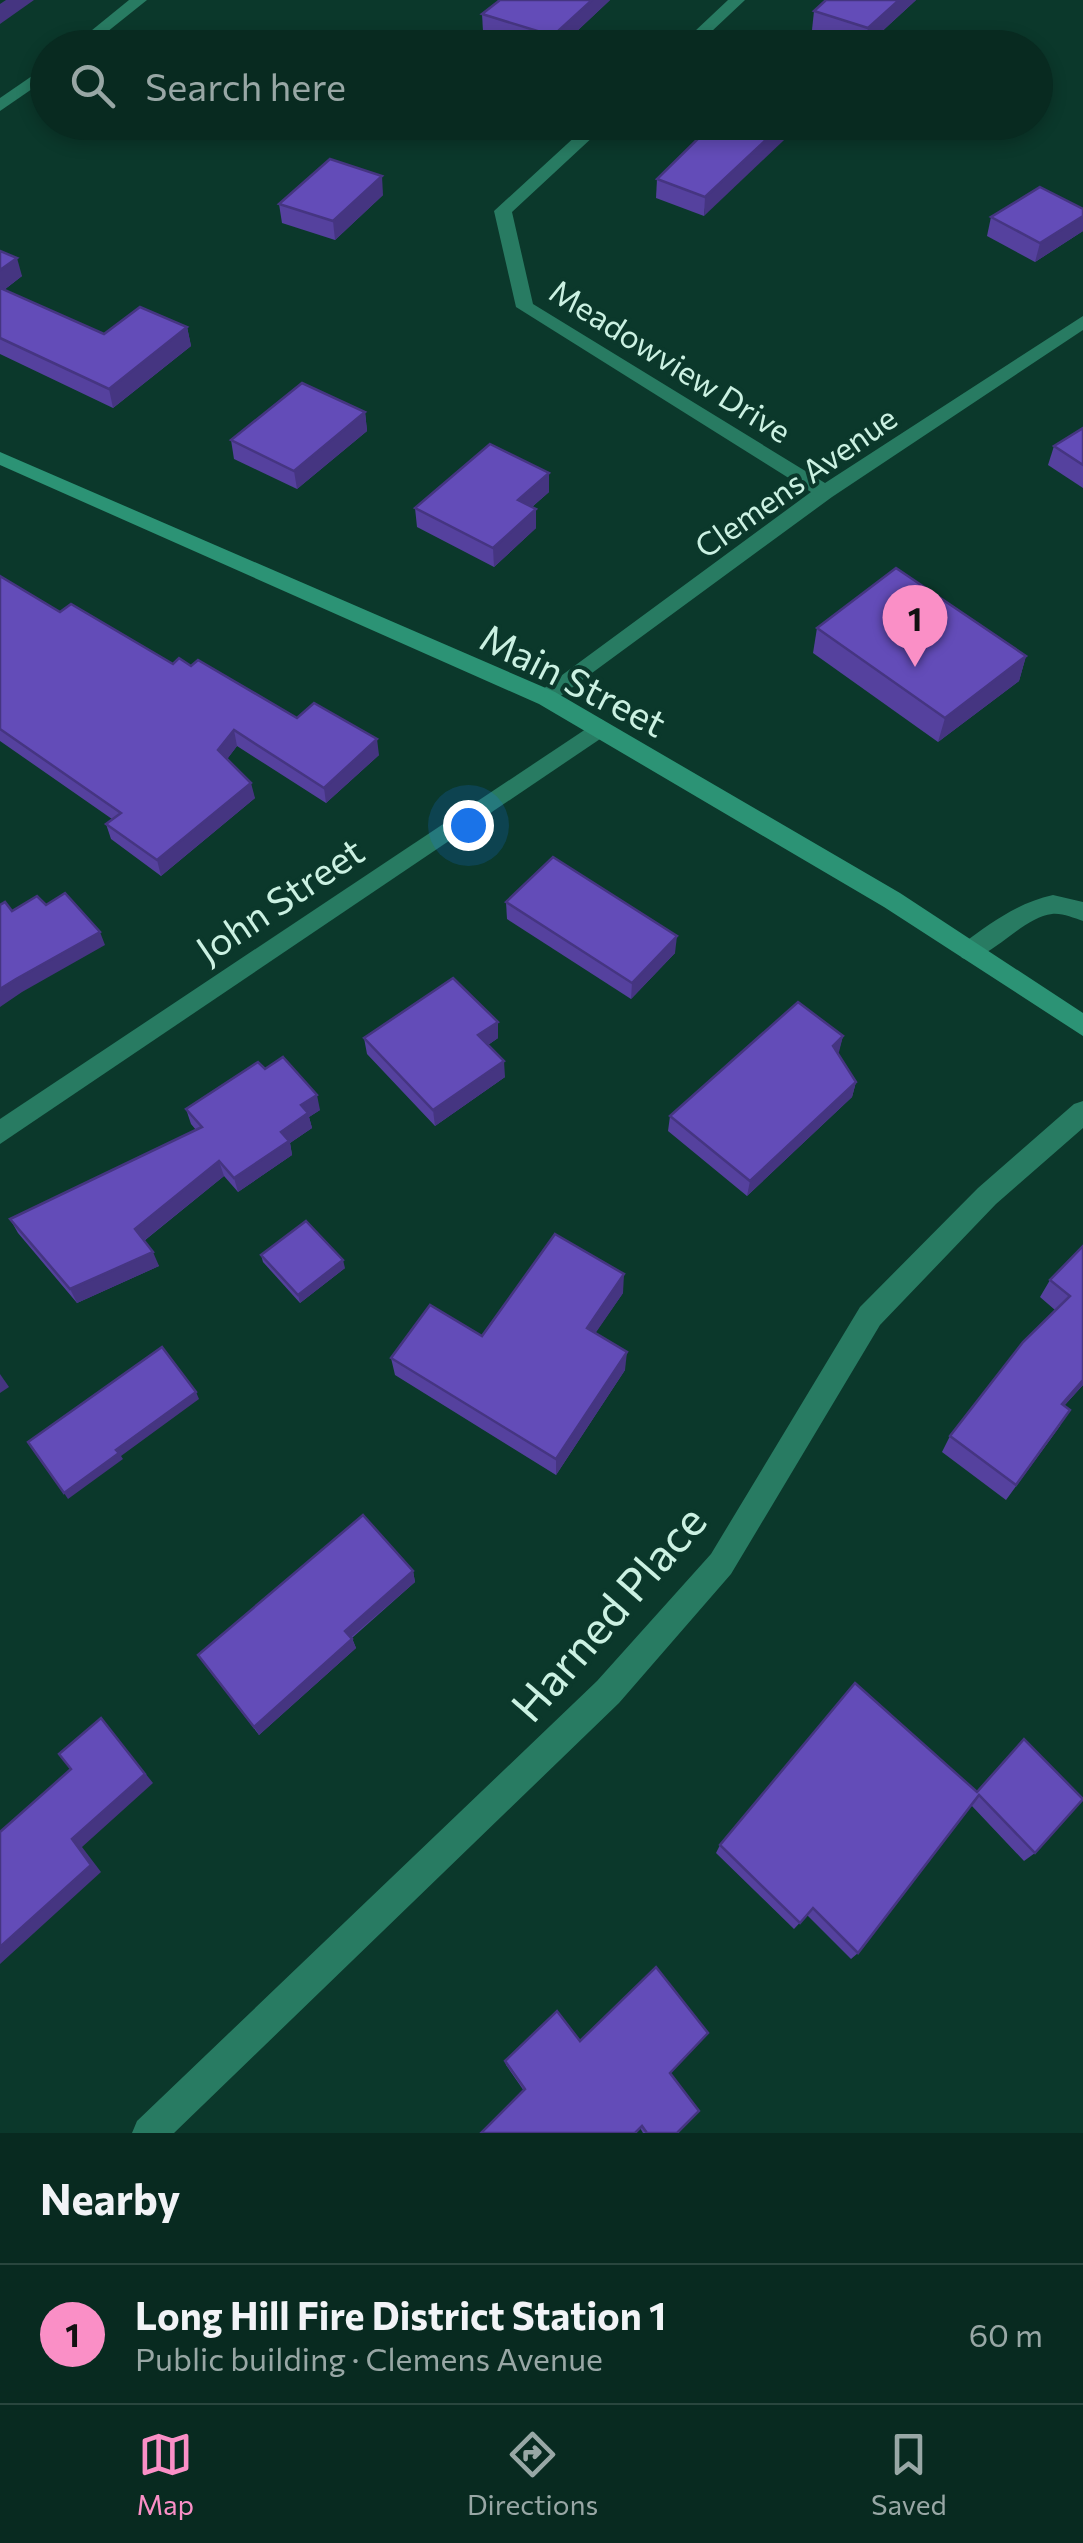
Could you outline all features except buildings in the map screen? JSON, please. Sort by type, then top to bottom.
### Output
[{"type":"main road","name":"Main Street","points":[[2,462],[547,698],[892,900],[1083,1026]]},
{"type":"street","points":[[100,30],[139,0]]},
{"type":"street","points":[[704,30],[737,0]]},
{"type":"street","points":[[0,106],[30,84]]},
{"type":"street","name":"Meadowview Drive","points":[[581,140],[503,211],[525,307],[825,492]]},
{"type":"street","name":"Clemens Avenue","points":[[547,698],[825,492],[1083,322]]},
{"type":"street","name":"John Street","points":[[0,1133],[601,727]]},
{"type":"street","points":[[970,951],[1034,907],[1075,906],[1083,912]]},
{"type":"street","name":"Harned Place","points":[[149,2133],[608,1692],[722,1564],[870,1316],[986,1196],[1083,1112]]},
{"type":"place","name":"Long Hill Fire District Station 1","points":[[915,667]]}]
